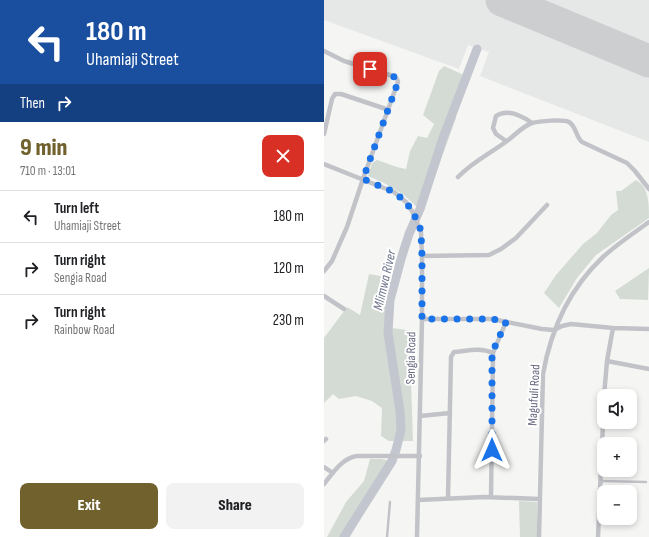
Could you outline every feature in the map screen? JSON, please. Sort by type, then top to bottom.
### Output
[{"type":"street","points":[[324,51],[344,61],[396,78],[398,82],[398,86],[363,179],[347,227],[332,260],[324,270]]},
{"type":"street","points":[[324,134],[326,114],[332,99],[337,93],[388,110]]},
{"type":"street","points":[[506,141],[496,134],[493,128],[496,116],[501,113],[510,113],[525,118],[532,123]]},
{"type":"street","points":[[458,177],[466,168],[532,123],[562,120],[568,121],[572,124],[579,140],[627,163],[649,189]]},
{"type":"street","name":"Sengia Road","points":[[324,164],[394,192],[406,202],[419,224],[421,232],[422,319],[417,537]]},
{"type":"street","points":[[422,256],[489,255],[501,249],[516,238],[547,205]]},
{"type":"street","name":"Magufuli Road","points":[[539,537],[543,374],[546,357],[554,330],[572,295],[585,276],[603,257],[649,222]]},
{"type":"street","points":[[324,296],[344,309]]},
{"type":"street","points":[[422,319],[492,319],[542,330],[554,330],[571,324],[613,328],[649,329]]},
{"type":"street","points":[[491,497],[492,353],[506,322]]},
{"type":"street","points":[[605,389],[607,361],[613,328]]},
{"type":"street","points":[[448,498],[450,361],[452,354],[454,352],[478,349],[486,350],[492,353]]},
{"type":"street","points":[[607,361],[649,369]]},
{"type":"street","points":[[420,416],[450,413]]},
{"type":"street","points":[[598,537],[603,429]]},
{"type":"street","points":[[324,484],[349,457],[389,455],[420,456]]},
{"type":"street","points":[[324,466],[333,473]]},
{"type":"street","points":[[418,500],[491,497],[540,499]]},
{"type":"lane","points":[[600,481],[646,482]]},
{"type":"lane","points":[[387,537],[390,502]]},
{"type":"shaded area","points":[[324,0],[649,0],[649,142],[480,76],[489,52],[468,45],[459,69],[324,20]]},
{"type":"shaded area","points":[[444,66],[464,75],[451,110],[456,118],[422,212],[404,195],[384,183],[368,176],[372,163],[377,160],[406,169],[410,151],[418,136],[427,138],[434,124],[423,115],[439,71]]},
{"type":"shaded area","points":[[636,180],[644,187],[646,191],[649,218],[596,255],[577,278],[559,308],[544,293],[556,275],[583,244],[597,233],[611,215],[618,210],[616,191],[621,191]]},
{"type":"shaded area","points":[[649,268],[648,300],[620,299],[615,291]]},
{"type":"shaded area","points":[[369,274],[392,278],[384,327],[414,331],[411,382],[413,441],[389,441],[381,436],[382,408],[372,401],[356,396],[339,399],[333,394],[324,403],[324,338],[347,307],[360,315]]},
{"type":"shaded area","points":[[370,459],[381,459],[395,462],[389,474],[374,494],[350,537],[327,537],[346,502],[364,481]]},
{"type":"shaded area","points":[[519,501],[537,502],[537,537],[520,537]]},
{"type":"waterway","name":"Mlimwa River","points":[[344,537],[392,461],[396,450],[401,430],[400,411],[388,333],[390,300],[409,234],[420,209],[443,138],[477,49]]},
{"type":"runway","points":[[502,0],[649,61]]},
{"type":"route","points":[[370,69],[393,76],[397,79],[398,86],[363,179],[394,192],[406,202],[419,224],[421,232],[422,256],[422,319],[492,319],[506,322],[492,353],[492,450]]}]
